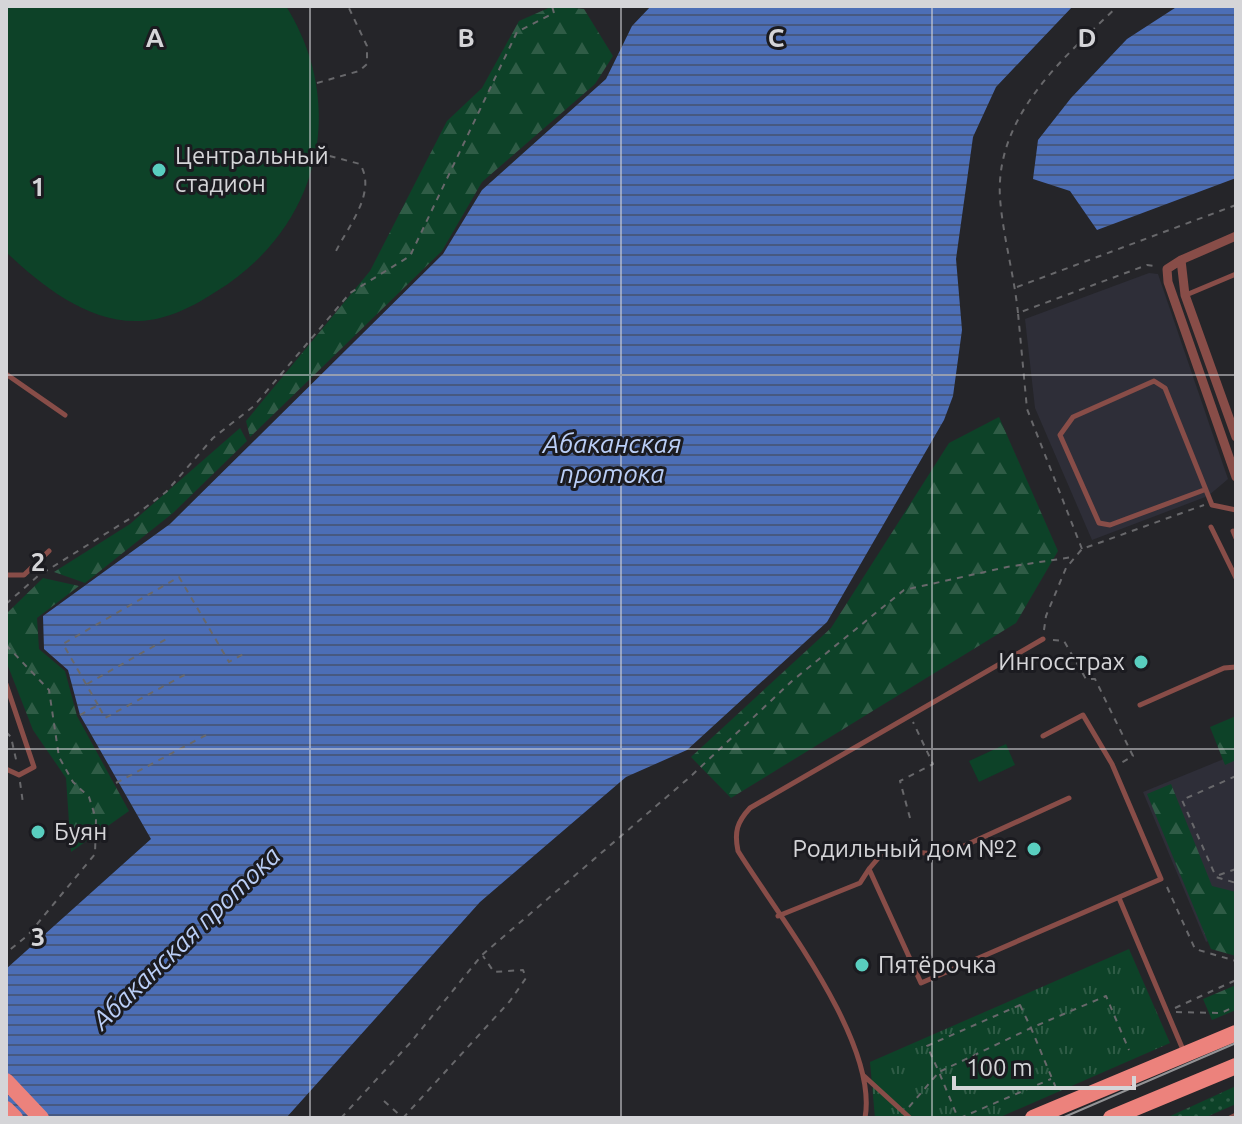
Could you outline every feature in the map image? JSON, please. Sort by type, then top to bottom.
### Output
[{"type":"highway","points":[[1033,1118],[1236,1033]]},
{"type":"highway","points":[[1111,1118],[1236,1066]]},
{"type":"highway","points":[[6,1081],[41,1118]]},
{"type":"highway","points":[[6,1109],[15,1118]]},
{"type":"street","points":[[1236,236],[1167,269],[1168,282],[1236,477]]},
{"type":"street","points":[[1181,260],[1179,272],[1185,295],[1236,437]]},
{"type":"lane","points":[[1185,295],[1236,274]]},
{"type":"lane","points":[[6,374],[65,415]]},
{"type":"lane","points":[[1204,490],[1110,525],[1099,523],[1060,435],[1073,417],[1154,381],[1165,388],[1212,505],[1236,510]]},
{"type":"lane","points":[[1211,527],[1236,578]]},
{"type":"lane","points":[[1233,531],[1236,538]]},
{"type":"lane","points":[[6,575],[24,575],[49,551]]},
{"type":"lane","points":[[865,1118],[863,1076],[828,988],[738,851],[735,838],[738,821],[750,808],[1043,639]]},
{"type":"lane","points":[[1140,705],[1224,668],[1236,667]]},
{"type":"lane","points":[[6,684],[34,767],[19,775],[6,769]]},
{"type":"lane","points":[[869,869],[921,983],[1161,879],[1112,764],[1083,715],[1043,736]]},
{"type":"lane","points":[[778,916],[860,883],[886,849],[944,855],[1069,798]]},
{"type":"lane","points":[[1119,898],[1185,1054]]},
{"type":"lane","points":[[863,1076],[910,1118]]},
{"type":"lane","points":[[1230,1118],[1236,1115]]},
{"type":"path","points":[[317,83],[359,71],[367,64],[367,46],[348,6]]},
{"type":"path","points":[[6,604],[38,576],[134,516],[166,492],[213,438],[254,406],[350,293],[410,256],[517,32],[554,13],[552,6]]},
{"type":"path","points":[[1082,549],[1027,409],[1016,287],[1000,198],[1001,158],[1014,123],[1039,89],[1075,47],[1118,6]]},
{"type":"path","points":[[318,153],[360,164],[367,175],[363,199],[336,251]]},
{"type":"path","points":[[1016,287],[1236,205]]},
{"type":"path","points":[[1018,313],[1147,265],[1167,269]]},
{"type":"path","points":[[1046,616],[1073,557],[1082,549],[1199,504],[1212,505]]},
{"type":"path","points":[[341,1118],[411,1042],[482,955],[690,777],[792,681],[904,590],[1007,567],[1073,557]]},
{"type":"path","points":[[188,673],[105,718],[63,644],[179,577],[229,662],[247,652]]},
{"type":"path","points":[[86,684],[170,637]]},
{"type":"path","points":[[6,645],[49,690],[59,757],[73,782],[89,797],[96,819],[95,854],[28,935],[6,953]]},
{"type":"path","points":[[80,715],[98,705]]},
{"type":"path","points":[[909,714],[933,764],[900,781],[910,818]]},
{"type":"path","points":[[116,783],[208,734]]},
{"type":"path","points":[[1236,776],[1182,800],[1216,877],[1236,883]]},
{"type":"path","points":[[1216,877],[1236,869]]},
{"type":"path","points":[[384,1101],[403,1118],[510,1001],[526,978],[523,970],[494,972],[482,955]]},
{"type":"path","points":[[1167,1012],[1236,980]]},
{"type":"path","points":[[905,1111],[939,1072],[1106,996],[1129,1050]]},
{"type":"path","points":[[1052,1078],[959,1118],[927,1046],[1020,1005],[1031,1028],[1052,1078],[1056,1088]]},
{"type":"path","points":[[1167,1012],[1221,1013],[1236,1006]]},
{"type":"shaded area","points":[[1149,273],[1158,274],[1228,479],[1208,496],[1092,540],[1035,408],[1025,319]]},
{"type":"shaded area","points":[[1236,754],[1236,930],[1206,942],[1143,792]]},
{"type":"green space","name":"Центральный стадион","points":[[6,6],[286,6],[305,45],[316,84],[319,124],[313,163],[300,200],[280,234],[252,265],[190,307],[160,318],[139,321],[120,320],[84,309],[50,289],[7,253]]},
{"type":"green space","points":[[553,6],[584,9],[613,56],[595,84],[482,182],[442,251],[250,437],[246,421],[370,271],[447,121],[482,88],[519,21]]},
{"type":"green space","points":[[999,417],[1058,551],[1016,623],[731,798],[691,757],[831,628],[949,443]]},
{"type":"green space","points":[[240,428],[247,441],[173,513],[85,583],[54,572],[130,524]]},
{"type":"green space","points":[[43,578],[79,586],[37,618],[39,649],[65,671],[77,716],[129,811],[71,852],[66,778],[33,730],[6,661],[6,614]]},
{"type":"green space","points":[[1236,716],[1236,760],[1225,765],[1210,727]]},
{"type":"green space","points":[[1006,744],[1015,765],[979,782],[969,761]]},
{"type":"green space","points":[[1171,784],[1212,886],[1236,892],[1236,956],[1211,949],[1147,794]]},
{"type":"green space","points":[[1129,949],[1170,1043],[998,1118],[875,1118],[870,1062]]},
{"type":"green space","points":[[1236,985],[1236,1010],[1212,1020],[1203,999]]},
{"type":"green space","points":[[1236,1086],[1236,1104],[1204,1118],[1166,1118]]},
{"type":"water","name":"Абаканская протока","points":[[651,6],[1073,6],[996,87],[973,137],[956,259],[962,330],[953,396],[944,420],[827,622],[687,750],[626,777],[480,902],[286,1118],[6,1118],[6,969],[151,839],[80,715],[68,670],[44,649],[43,616],[170,524],[443,254],[482,190],[606,79],[632,26]]},
{"type":"water","points":[[1178,6],[1236,6],[1236,178],[1097,230],[1070,191],[1033,179],[1038,140],[1071,98],[1127,39]]},
{"type":"tram line","points":[[1062,1118],[1236,1043]]},
{"type":"place","name":"Центральный стадион","points":[[159,170]]},
{"type":"place","name":"Ингосстрах","points":[[1141,662]]},
{"type":"place","name":"Буян","points":[[38,832]]},
{"type":"place","name":"Родильный дом №2","points":[[1034,849]]},
{"type":"place","name":"Пятёрочка","points":[[862,965]]}]
